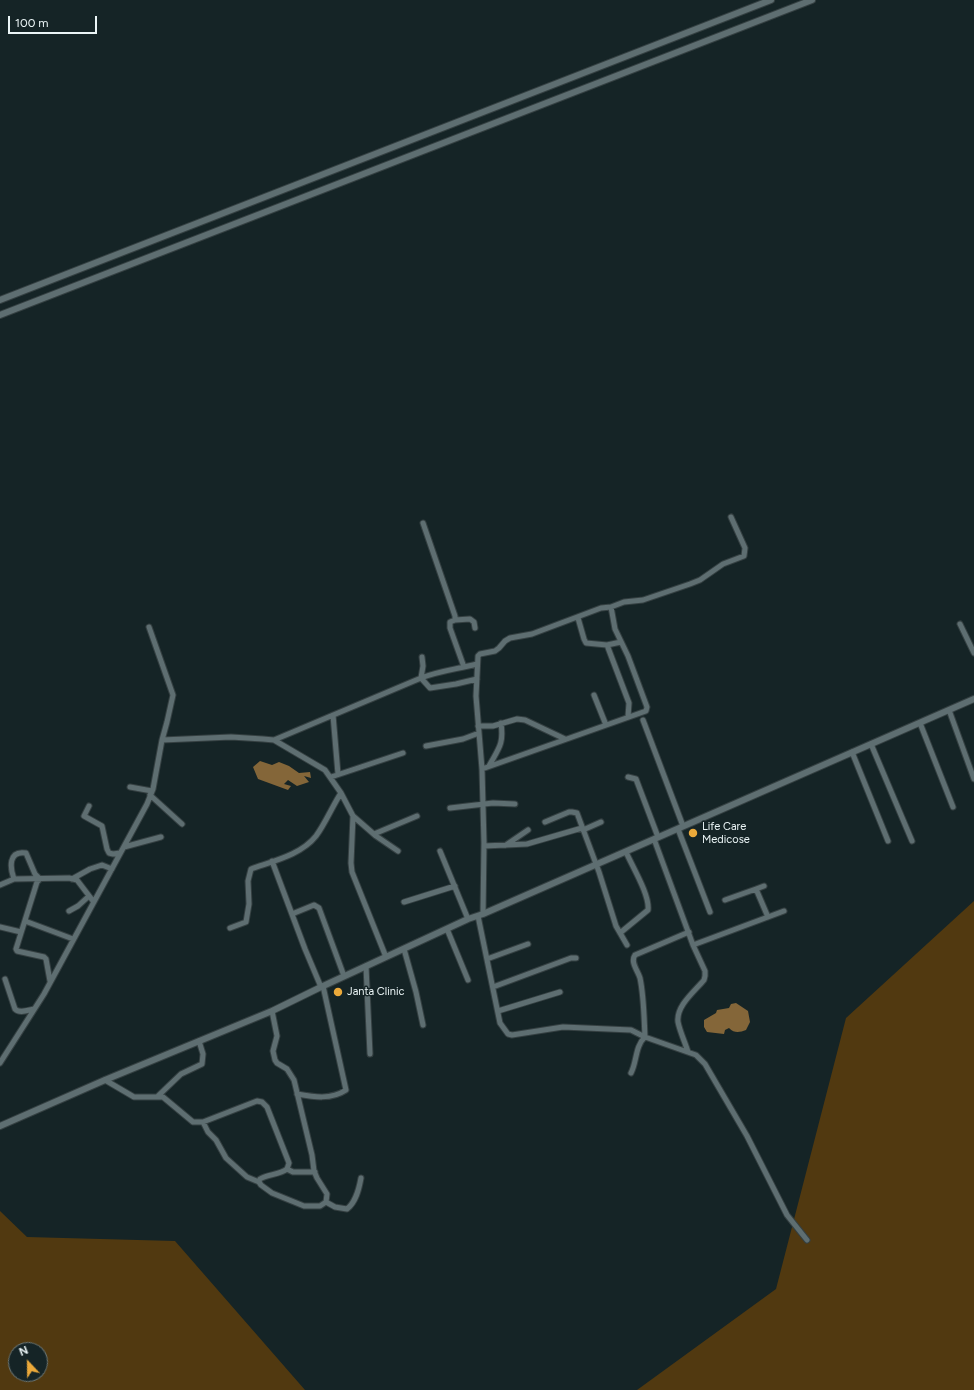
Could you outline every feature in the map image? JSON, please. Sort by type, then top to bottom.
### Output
[{"type":"street","points":[[0,300],[771,0]]},
{"type":"street","points":[[0,315],[808,1]]},
{"type":"street","points":[[635,53],[640,66]]},
{"type":"street","points":[[731,517],[745,548],[744,556],[723,564],[700,580],[690,584],[643,600],[624,602],[611,607],[601,608],[578,618],[532,634],[510,638],[505,641],[496,651],[480,654],[477,658],[478,726],[482,768],[484,846],[480,915],[500,1023],[508,1034],[512,1035],[563,1027],[631,1030],[645,1037],[688,1052],[700,1058],[747,1136],[791,1222],[807,1240]]},
{"type":"street","points":[[423,523],[456,616],[455,620]]},
{"type":"street","points":[[482,768],[646,711],[647,707],[628,656],[613,624],[611,607]]},
{"type":"street","points":[[578,618],[586,643],[607,645],[621,642]]},
{"type":"street","points":[[464,667],[450,628],[450,622],[455,620],[470,619],[474,622],[474,628]]},
{"type":"street","points":[[960,624],[974,653]]},
{"type":"street","points":[[0,1063],[50,981],[124,847],[151,793],[162,740],[168,722],[172,695],[149,627]]},
{"type":"street","points":[[607,645],[629,703],[628,717]]},
{"type":"street","points":[[421,678],[423,666],[422,657]]},
{"type":"street","points":[[274,740],[437,672],[444,672],[477,664]]},
{"type":"street","points":[[421,678],[430,688],[477,680]]},
{"type":"street","points":[[594,696],[606,725]]},
{"type":"street","points":[[0,1126],[105,1080],[272,1011],[322,986],[468,919],[626,852],[974,699]]},
{"type":"street","points":[[949,710],[974,780]]},
{"type":"street","points":[[334,715],[338,774]]},
{"type":"street","points":[[478,726],[489,727],[517,719],[525,720],[565,739]]},
{"type":"street","points":[[642,720],[710,912]]},
{"type":"street","points":[[490,766],[500,747],[502,739],[501,723]]},
{"type":"street","points":[[920,723],[953,807]]},
{"type":"street","points":[[426,746],[463,739],[479,733]]},
{"type":"street","points":[[162,740],[232,737],[263,738],[274,740],[325,770],[341,793],[353,816],[374,834],[398,851]]},
{"type":"street","points":[[871,744],[912,841]]},
{"type":"street","points":[[852,752],[888,841]]},
{"type":"street","points":[[331,777],[403,753]]},
{"type":"street","points":[[628,777],[636,780],[693,945],[705,971],[704,980],[681,1006],[679,1012],[678,1024],[688,1052]]},
{"type":"street","points":[[130,787],[151,793],[182,824]]},
{"type":"street","points":[[230,928],[246,922],[249,904],[248,881],[251,868],[287,856],[311,841],[317,835],[341,793]]},
{"type":"street","points":[[450,808],[483,804],[516,804]]},
{"type":"street","points":[[89,806],[84,813],[84,816],[102,826],[109,853],[120,853]]},
{"type":"street","points":[[544,822],[572,812],[577,814],[613,917],[627,945]]},
{"type":"street","points":[[353,816],[352,872],[386,957]]},
{"type":"street","points":[[374,834],[417,816]]},
{"type":"street","points":[[484,846],[527,844],[583,829],[601,822]]},
{"type":"street","points":[[505,846],[528,830]]},
{"type":"street","points":[[124,847],[161,837]]},
{"type":"street","points":[[440,851],[468,919]]},
{"type":"street","points":[[14,879],[10,865],[12,859],[21,852],[26,853],[35,874],[40,879]]},
{"type":"street","points":[[620,933],[648,910],[649,905],[647,896],[626,852]]},
{"type":"street","points":[[272,861],[322,986],[346,1090],[340,1095],[322,1097],[310,1097],[297,1094]]},
{"type":"street","points":[[72,879],[90,869],[102,865],[112,869]]},
{"type":"street","points":[[0,885],[14,879],[72,879],[77,880],[93,901]]},
{"type":"street","points":[[40,879],[37,882],[16,949],[17,951],[44,957],[46,959],[50,981]]},
{"type":"street","points":[[404,902],[455,886]]},
{"type":"street","points":[[725,900],[764,886]]},
{"type":"street","points":[[756,889],[768,917]]},
{"type":"street","points":[[69,911],[78,906],[89,896]]},
{"type":"street","points":[[292,914],[314,905],[319,908],[344,976]]},
{"type":"street","points":[[693,945],[784,911]]},
{"type":"street","points":[[25,921],[73,939]]},
{"type":"street","points":[[0,926],[21,932]]},
{"type":"street","points":[[447,929],[468,980]]},
{"type":"street","points":[[631,1073],[640,1045],[645,1037],[642,989],[639,975],[633,961],[634,957],[635,955],[689,932]]},
{"type":"street","points":[[487,959],[528,944]]},
{"type":"street","points":[[404,949],[416,992],[423,1025]]},
{"type":"street","points":[[493,987],[572,958],[576,958]]},
{"type":"street","points":[[366,966],[370,1054]]},
{"type":"street","points":[[5,979],[15,1009],[20,1012],[34,1009]]},
{"type":"street","points":[[498,1011],[560,992]]},
{"type":"street","points":[[203,1122],[208,1132],[216,1140],[226,1158],[247,1177],[259,1182],[272,1193],[304,1206],[320,1206],[326,1202],[328,1196],[315,1172],[294,1080],[287,1069],[275,1060],[273,1051],[277,1036],[272,1011]]},
{"type":"street","points":[[158,1096],[181,1074],[202,1064],[203,1054],[199,1041]]},
{"type":"street","points":[[105,1080],[134,1097],[164,1096],[193,1122],[203,1122],[257,1101],[262,1102],[267,1107],[289,1163],[287,1169],[283,1172],[263,1177],[259,1182]]},
{"type":"street","points":[[287,1169],[293,1172],[315,1172]]},
{"type":"street","points":[[326,1202],[335,1207],[347,1209],[353,1203],[361,1178]]},
{"type":"shaded area","points":[[260,761],[272,765],[279,762],[289,766],[299,773],[310,772],[311,778],[304,776],[309,782],[297,786],[288,780],[284,784],[291,786],[288,790],[258,779],[253,767]]},
{"type":"shaded area","points":[[974,901],[974,1390],[637,1390],[776,1289],[846,1018]]},
{"type":"shaded area","points":[[736,1003],[748,1011],[750,1022],[746,1030],[735,1032],[729,1028],[725,1030],[724,1034],[707,1032],[704,1027],[704,1020],[716,1013],[717,1010],[729,1008],[731,1004]]},
{"type":"shaded area","points":[[0,1211],[27,1237],[175,1241],[305,1390],[0,1390]]},
{"type":"place","name":"Life Care Medicose","points":[[693,833]]},
{"type":"place","name":"Janta Clinic","points":[[338,992]]}]
